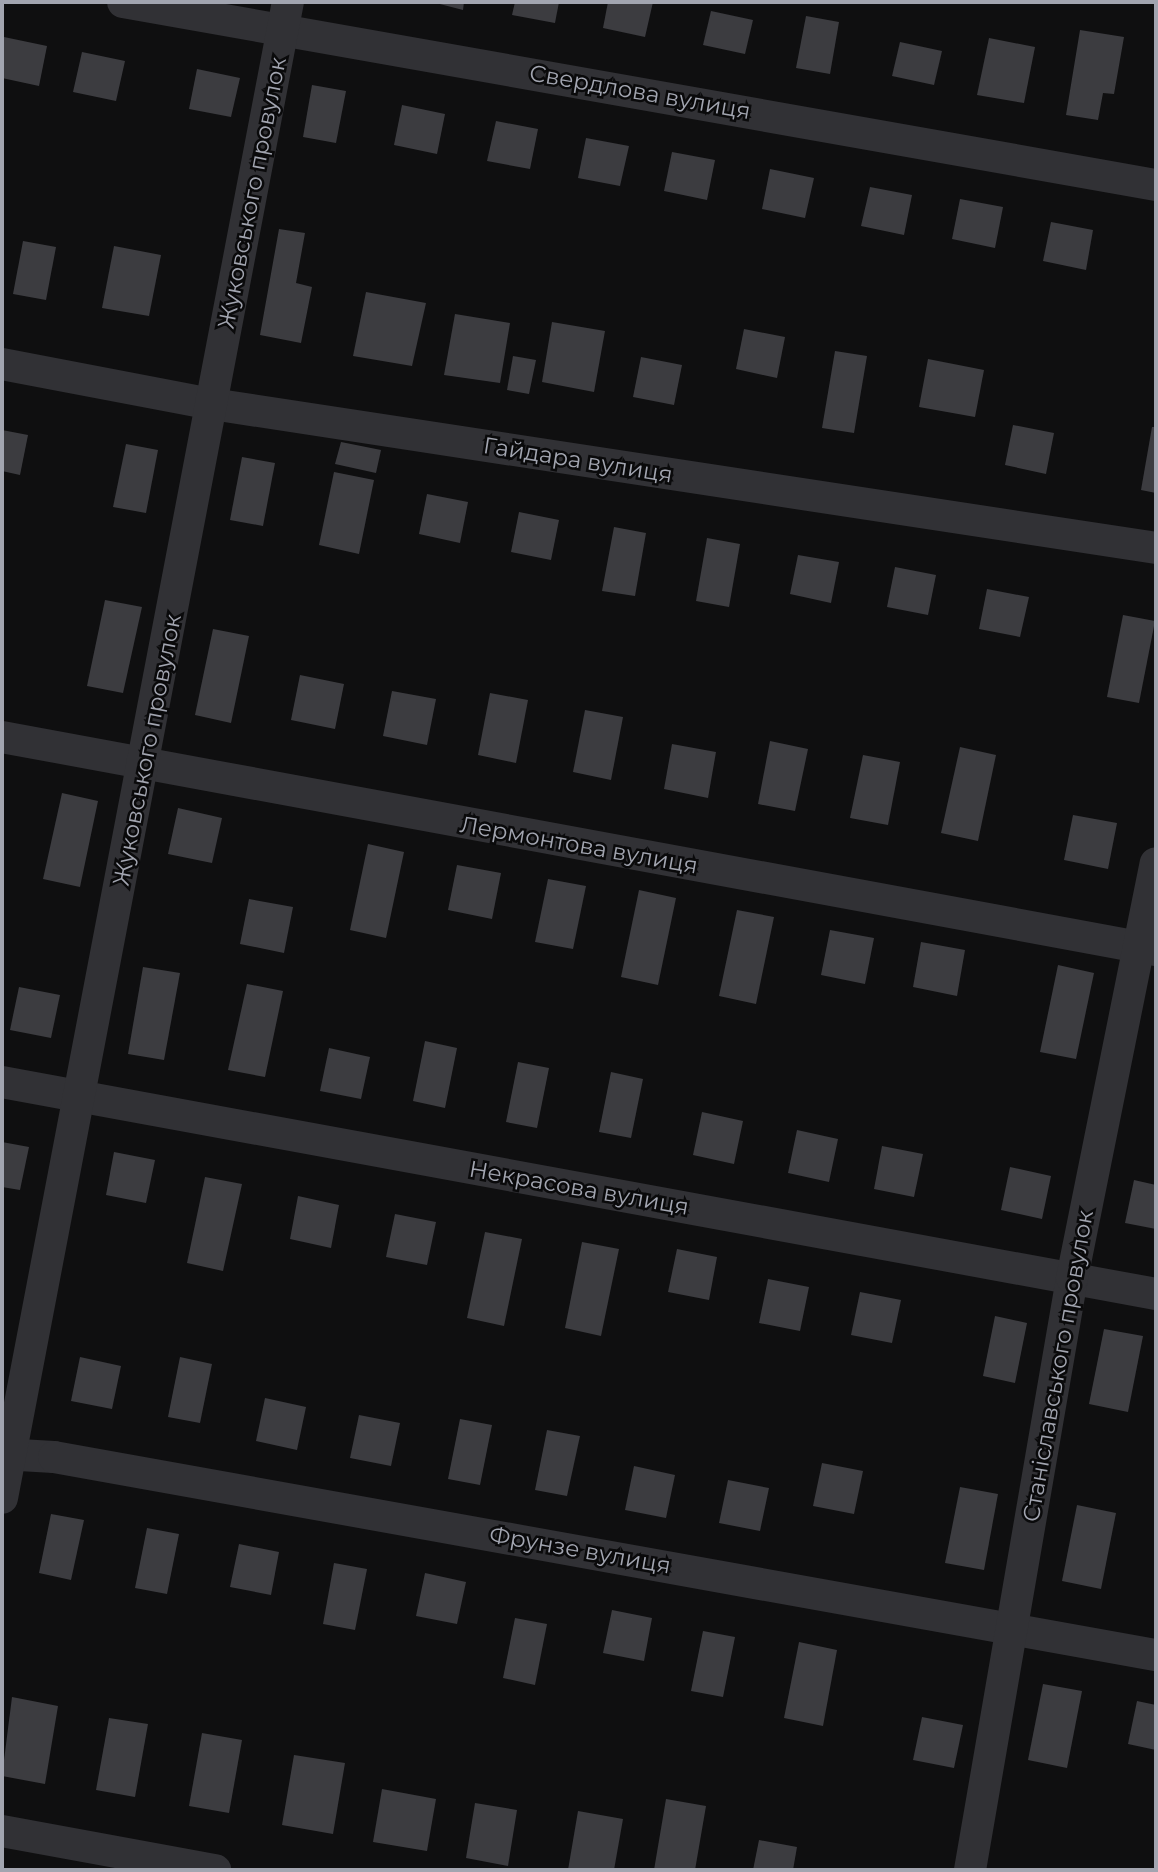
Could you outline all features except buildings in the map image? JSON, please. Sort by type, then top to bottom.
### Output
[{"type":"street","name":"Свердлова вулиця","points":[[123,2],[286,15],[1156,185]]},
{"type":"street","name":"Жуковського провулок","points":[[2,1498],[6,1454],[146,766],[286,15]]},
{"type":"street","name":"Гайдара вулиця","points":[[2,364],[212,404],[1156,548]]},
{"type":"street","name":"Лермонтова вулиця","points":[[2,737],[146,766],[1149,949]]},
{"type":"street","name":"Станіславського провулок","points":[[970,1870],[1072,1278],[1149,949],[1156,863]]},
{"type":"street","name":"Некрасова вулиця","points":[[2,1082],[1156,1294]]},
{"type":"street","name":"Фрунзе вулиця","points":[[6,1454],[1012,1626],[1156,1655]]},
{"type":"street","points":[[2,1831],[215,1870]]}]
